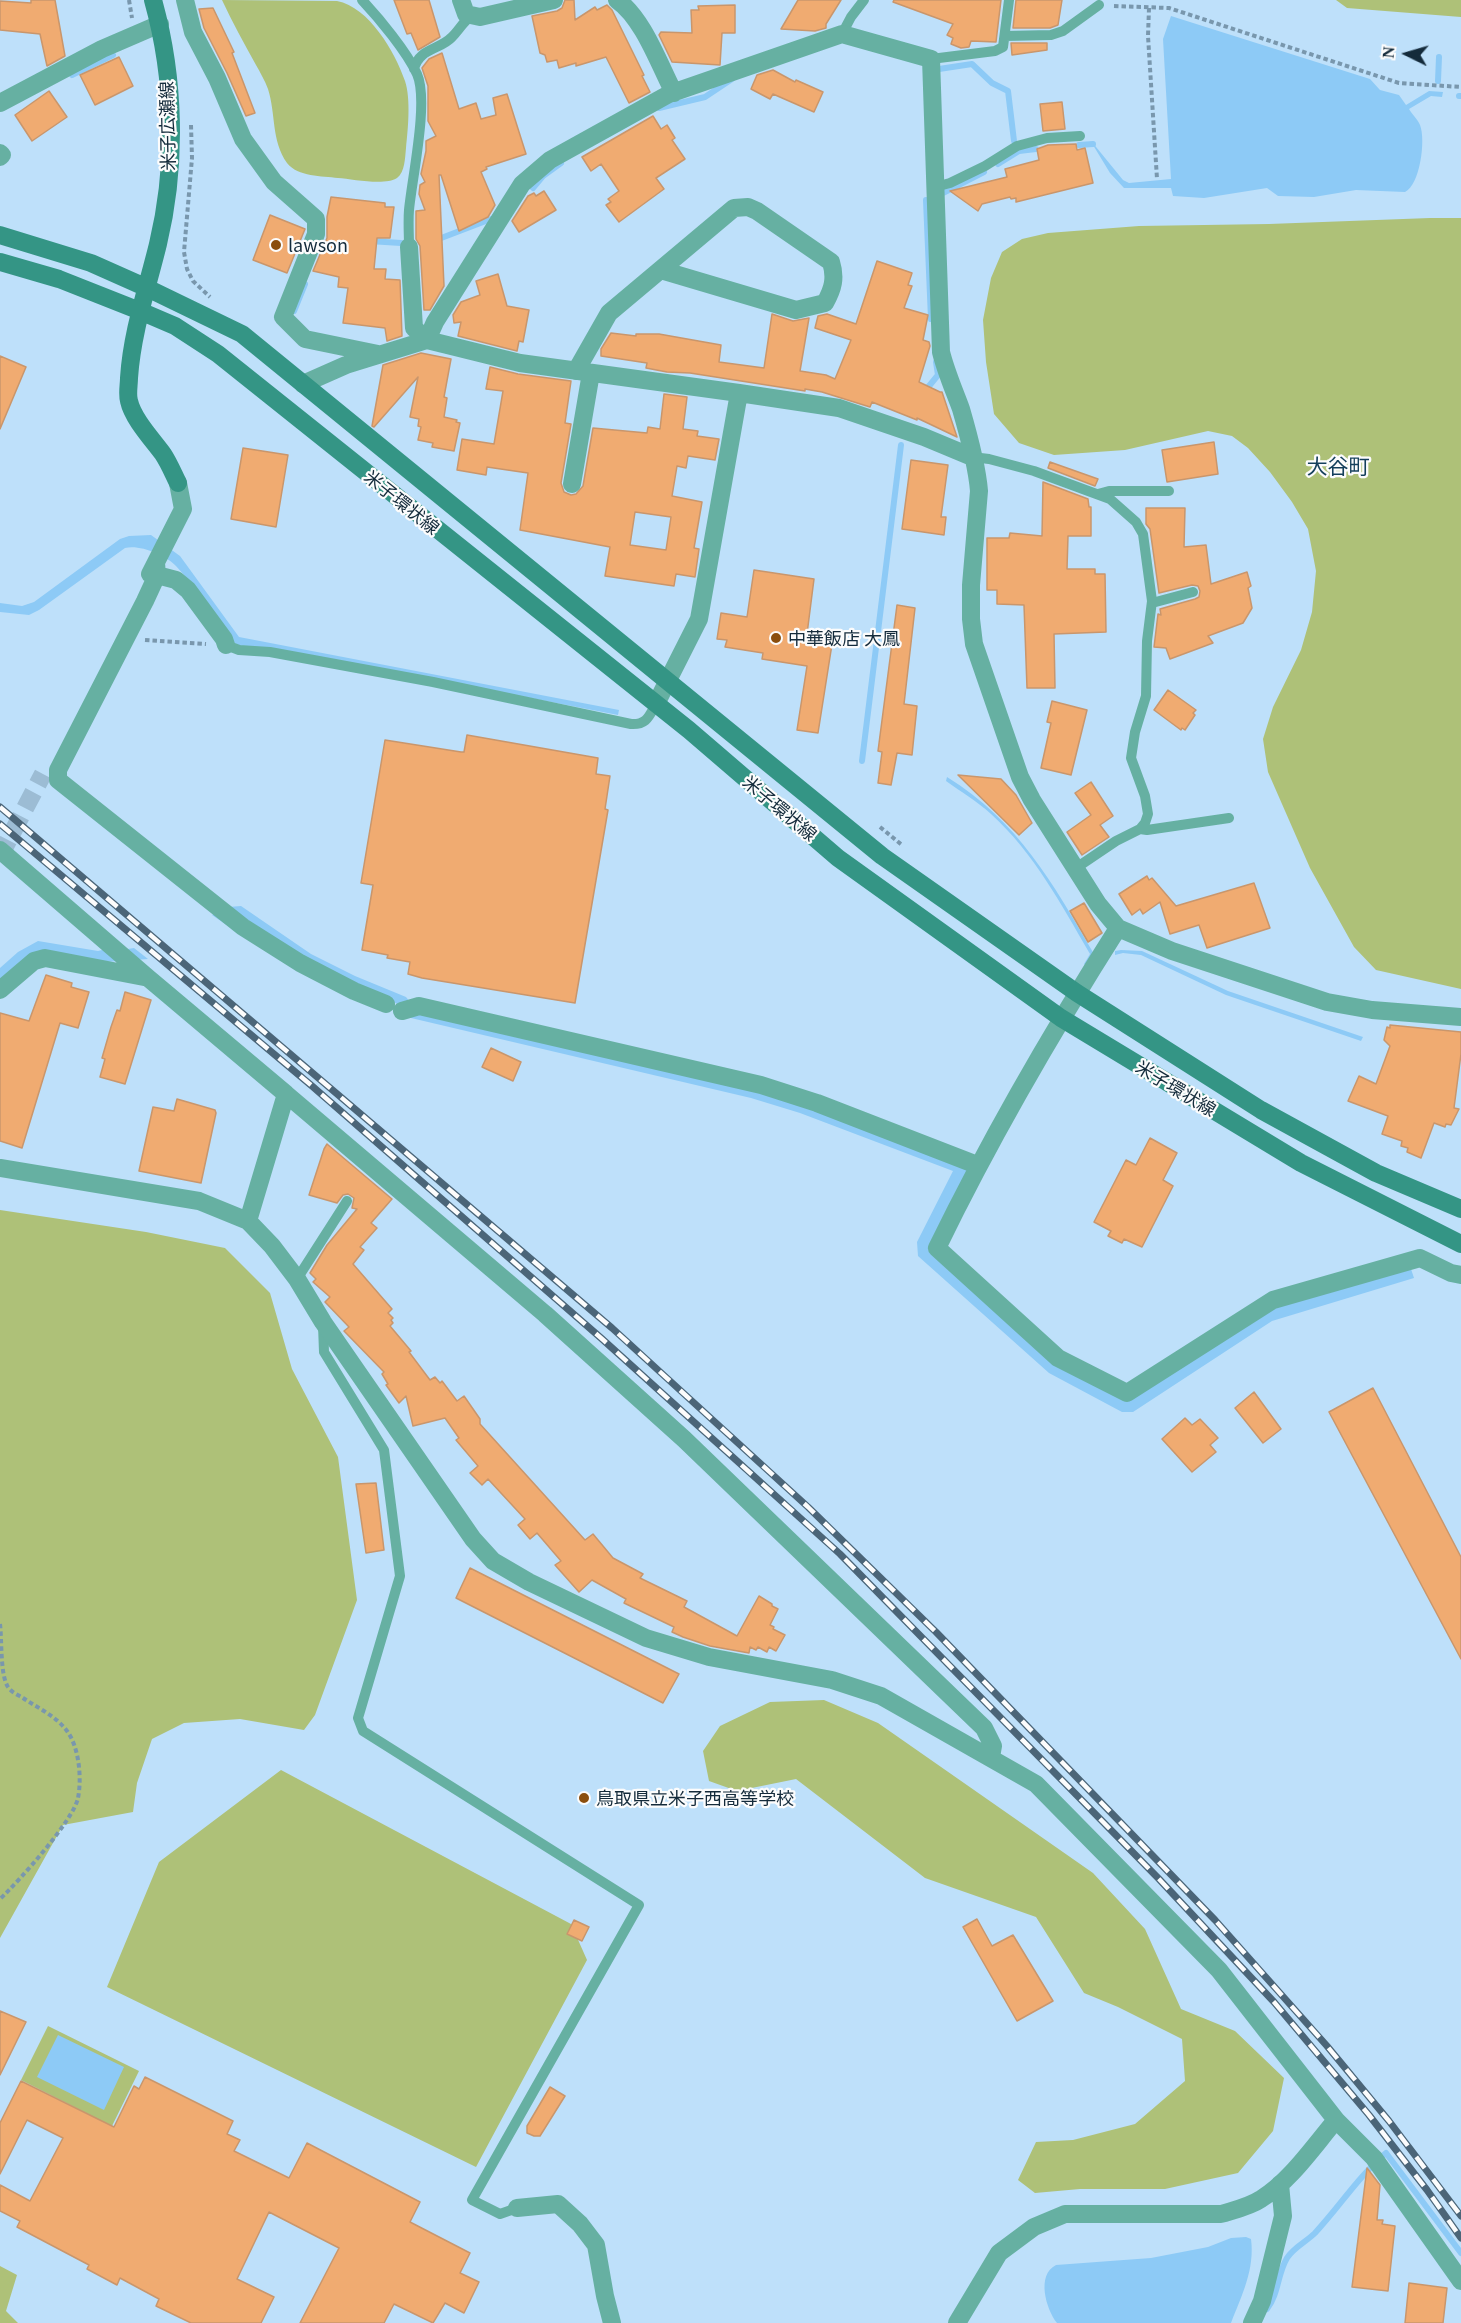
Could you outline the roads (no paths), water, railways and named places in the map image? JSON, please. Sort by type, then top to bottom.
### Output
[{"type":"main road","name":"米子広瀬線","points":[[153,0],[160,24],[169,93],[171,165],[158,244],[145,287],[130,360],[128,400],[143,428],[165,456],[177,483]]},
{"type":"main road","points":[[0,235],[69,255],[145,287]]},
{"type":"main road","points":[[0,261],[59,279],[140,311]]},
{"type":"main road","name":"米子環状線","points":[[145,287],[242,334],[882,856],[1077,993],[1261,1110],[1376,1173],[1461,1209]]},
{"type":"main road","name":"米子環状線","points":[[140,311],[174,326],[218,354],[656,704],[838,858],[1061,1018],[1301,1163],[1461,1244]]},
{"type":"street","points":[[185,0],[193,32],[217,78],[243,139],[274,182],[316,219],[316,234],[283,317],[305,339],[380,355]]},
{"type":"street","points":[[460,0],[466,14],[480,17],[554,0]]},
{"type":"street","points":[[617,0],[635,18],[674,93]]},
{"type":"street","points":[[0,103],[102,49],[160,24]]},
{"type":"street","points":[[303,384],[346,365],[427,340],[435,322],[522,184],[550,160],[674,93],[842,34],[931,59],[941,352],[946,374],[960,409],[978,476],[979,491],[971,585],[974,644],[1020,777],[1032,800],[1098,904],[1118,928],[1172,951],[1328,1002],[1372,1010],[1461,1017]]},
{"type":"street","points":[[572,484],[584,372],[609,313],[735,208],[748,207],[757,211],[831,262],[834,277],[832,290],[825,303],[796,310],[661,270]]},
{"type":"street","points":[[409,247],[414,328],[427,340],[520,363],[839,408],[924,437],[972,457]]},
{"type":"street","points":[[656,704],[699,619],[739,393]]},
{"type":"street","points":[[177,483],[183,509],[126,638],[58,770],[58,780],[243,927],[300,963],[354,991],[402,1007],[761,1085],[817,1103],[977,1165]]},
{"type":"street","points":[[157,566],[188,590],[226,645]]},
{"type":"street","points":[[43,774],[157,566]]},
{"type":"street","points":[[0,850],[545,1314],[684,1439],[984,1728],[993,1746],[991,1757]]},
{"type":"street","points":[[1118,928],[1061,1018],[977,1165],[937,1248],[1058,1358],[1127,1393],[1273,1300],[1420,1258],[1451,1274],[1461,1275]]},
{"type":"street","points":[[0,990],[34,961],[45,958],[147,977]]},
{"type":"street","points":[[248,1221],[286,1094]]},
{"type":"street","points":[[0,1168],[199,1201],[248,1221],[272,1246],[297,1279],[322,1322],[473,1539],[493,1561],[529,1582],[646,1638],[709,1657],[832,1680],[881,1696],[1036,1784],[1219,1970],[1336,2120],[1374,2158],[1461,2281]]},
{"type":"street","points":[[957,2323],[999,2253],[1034,2227],[1065,2214],[1221,2214],[1260,2199],[1280,2184],[1336,2120]]},
{"type":"street","points":[[1252,2323],[1262,2301],[1283,2216],[1280,2184]]},
{"type":"street","points":[[517,2208],[558,2204],[580,2224],[596,2246],[612,2323]]},
{"type":"lane","points":[[362,0],[418,77],[420,127],[409,212],[409,247]]},
{"type":"lane","points":[[842,34],[864,0]]},
{"type":"lane","points":[[931,59],[995,51],[1003,47],[1009,0]]},
{"type":"lane","points":[[1005,36],[1052,35],[1064,31],[1099,5]]},
{"type":"lane","points":[[414,69],[420,56],[451,39],[471,16]]},
{"type":"lane","points":[[935,187],[950,183],[985,166],[1017,146],[1047,138],[1066,135],[1080,136]]},
{"type":"lane","points":[[972,457],[1034,471],[1110,499],[1136,522],[1143,534],[1152,603],[1147,641],[1146,696],[1131,748],[1133,769],[1145,796],[1148,814],[1145,824],[1140,829],[1076,868]]},
{"type":"lane","points":[[1098,494],[1109,490],[1169,491]]},
{"type":"lane","points":[[1152,603],[1192,592]]},
{"type":"lane","points":[[226,645],[239,650],[270,652],[433,682],[631,724],[640,725],[645,722],[656,704]]},
{"type":"lane","points":[[1140,829],[1147,830],[1229,818]]},
{"type":"lane","points":[[297,1279],[347,1202]]},
{"type":"lane","points":[[322,1322],[324,1352],[384,1450],[400,1575],[358,1718],[363,1731],[639,1905],[472,2200],[500,2214],[517,2208]]},
{"type":"water","points":[[1171,16],[1370,79],[1380,90],[1399,95],[1406,105],[1429,91],[1443,92],[1442,97],[1431,96],[1409,109],[1422,132],[1422,151],[1415,181],[1405,192],[1356,190],[1314,197],[1278,196],[1267,188],[1204,198],[1173,196],[1171,188],[1124,188],[1110,173],[1093,145],[1088,143],[1092,142],[1123,180],[1129,183],[1171,179],[1163,39]]},
{"type":"water","points":[[151,535],[180,556],[239,637],[619,710],[618,715],[268,647],[266,649],[240,646],[231,641],[176,566],[159,554],[145,549],[125,548],[29,615],[0,612],[0,603],[22,606],[34,602],[120,539],[129,536]]},
{"type":"water","points":[[947,777],[994,814],[1032,855],[1094,954],[1086,966],[1084,964],[1090,954],[1034,862],[991,814],[946,781]]},
{"type":"water","points":[[241,906],[311,954],[355,976],[406,997],[418,1012],[761,1091],[969,1167],[928,1249],[1056,1363],[1127,1401],[1277,1305],[1410,1266],[1414,1278],[1272,1321],[1133,1412],[1122,1412],[1049,1373],[918,1256],[917,1242],[953,1171],[800,1113],[751,1098],[411,1018],[398,1004],[355,986],[244,922],[228,926],[212,915],[228,907]]},
{"type":"water","points":[[38,941],[98,951],[106,949],[109,952],[134,948],[148,959],[105,962],[43,953],[0,982],[0,968],[18,952]]},
{"type":"water","points":[[1115,951],[1142,951],[1228,991],[1363,1037],[1361,1041],[1226,995],[1141,955],[1123,953],[1115,955]]},
{"type":"water","points":[[58,2035],[124,2067],[104,2110],[37,2077]]},
{"type":"water","points":[[1231,2238],[1251,2239],[1251,2261],[1243,2292],[1231,2323],[1057,2323],[1049,2309],[1045,2292],[1046,2276],[1056,2265],[1151,2258],[1208,2247]]},
{"type":"waterway","points":[[72,75],[113,55]]},
{"type":"waterway","points":[[1438,81],[1439,57]]},
{"type":"waterway","points":[[939,69],[972,64],[992,83],[1008,91],[1014,141]]},
{"type":"waterway","points":[[659,108],[705,97],[732,79]]},
{"type":"waterway","points":[[1079,145],[1093,144]]},
{"type":"waterway","points":[[998,164],[1019,151],[1036,149]]},
{"type":"waterway","points":[[533,188],[543,176],[561,163]]},
{"type":"waterway","points":[[941,194],[984,172]]},
{"type":"waterway","points":[[926,200],[931,319]]},
{"type":"waterway","points":[[436,240],[491,219]]},
{"type":"waterway","points":[[369,241],[401,243]]},
{"type":"waterway","points":[[294,311],[305,284]]},
{"type":"waterway","points":[[925,391],[938,375],[936,362]]},
{"type":"waterway","points":[[862,761],[901,445]]},
{"type":"waterway","points":[[1267,2309],[1274,2297],[1284,2264],[1290,2254],[1315,2233],[1386,2153],[1461,2253]]},
{"type":"tunnel","points":[[0,856],[43,774]]},
{"type":"railway","points":[[0,807],[612,1328],[808,1507],[936,1632],[1215,1920],[1327,2046],[1389,2121],[1461,2216]]},
{"type":"railway","points":[[0,824],[312,1086],[601,1338],[840,1554],[1159,1879],[1274,2002],[1369,2115],[1461,2238]]},
{"type":"place","name":"lawson","points":[[276,245]]},
{"type":"place","name":"中華飯店 大鳳","points":[[776,638]]},
{"type":"place","name":"鳥取県立米子西高等学校","points":[[584,1798]]},
{"type":"district","name":"大谷町","points":[[1338,466]]}]
